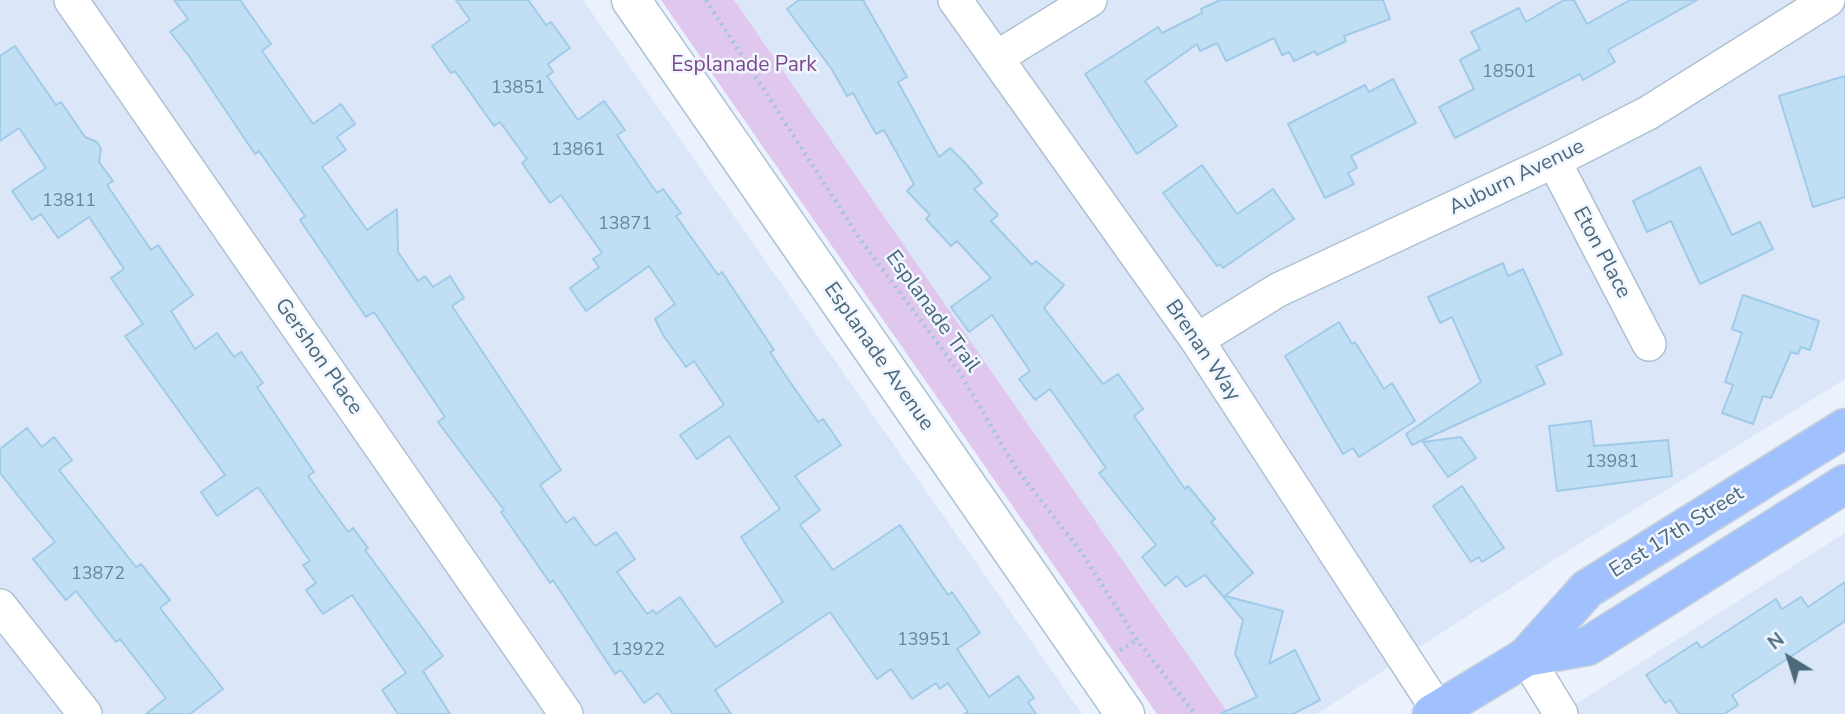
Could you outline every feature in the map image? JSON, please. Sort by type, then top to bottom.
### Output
[{"type":"main road","name":"East 17th Street","points":[[1435,712],[1525,657],[1587,589],[1845,428]]},
{"type":"main road","name":"East 17th Street","points":[[1525,657],[1588,646],[1845,484]]},
{"type":"street","name":"Gershon Place","points":[[71,0],[566,714]]},
{"type":"street","name":"Esplanade Avenue","points":[[631,0],[1125,714]]},
{"type":"street","name":"Brenan Way","points":[[956,0],[1197,340],[1435,712]]},
{"type":"street","points":[[996,58],[1090,0]]},
{"type":"street","name":"Auburn Avenue","points":[[1197,340],[1278,290],[1554,161],[1648,113],[1828,0]]},
{"type":"street","name":"Eton Place","points":[[1554,161],[1649,344]]},
{"type":"street","points":[[0,606],[85,714]]},
{"type":"street","points":[[1525,657],[1561,714]]},
{"type":"path","name":"Esplanade Trail","points":[[706,0],[860,239],[960,373],[1015,467],[1083,553],[1137,640],[1195,714]]},
{"type":"path","points":[[1115,654],[1137,640]]},
{"type":"shaded area","points":[[0,0],[583,0],[1082,714],[0,714]]},
{"type":"shaded area","points":[[734,0],[1845,0],[1845,379],[1558,557],[1317,714],[1229,714]]},
{"type":"shaded area","points":[[1845,533],[1845,714],[1560,714]]},
{"type":"green space","name":"Esplanade Park","points":[[661,0],[734,0],[1229,714],[1157,714]]},
{"type":"building","points":[[174,0],[240,0],[271,44],[262,51],[313,124],[341,104],[355,124],[337,137],[346,150],[322,167],[367,230],[397,209],[398,252],[418,281],[425,276],[433,287],[450,276],[464,298],[452,306],[561,470],[540,485],[566,523],[574,517],[595,546],[616,532],[635,559],[617,572],[647,614],[653,610],[656,614],[680,597],[716,647],[783,602],[741,537],[780,509],[729,436],[697,459],[680,435],[724,405],[694,361],[686,367],[663,335],[655,319],[675,304],[649,266],[586,311],[570,288],[599,267],[593,259],[602,253],[561,195],[550,203],[522,163],[527,159],[500,122],[494,126],[455,71],[451,73],[432,46],[470,20],[456,0],[528,0],[546,25],[551,22],[570,48],[548,64],[553,72],[547,76],[578,120],[604,101],[625,130],[617,135],[657,193],[663,189],[681,213],[676,216],[718,275],[722,272],[774,350],[770,352],[790,382],[818,422],[823,419],[841,445],[795,476],[820,510],[800,525],[833,570],[900,525],[948,595],[952,592],[980,633],[957,649],[989,697],[1018,676],[1034,698],[1028,702],[1036,714],[964,714],[968,712],[948,683],[940,689],[936,683],[912,699],[891,669],[877,679],[830,612],[715,690],[731,714],[673,714],[658,693],[644,703],[621,670],[615,674],[553,580],[550,583],[501,512],[504,510],[438,422],[445,417],[374,312],[366,317],[300,220],[305,216],[259,151],[255,154],[170,32],[188,19]]},
{"type":"building","points":[[799,0],[863,0],[907,77],[898,82],[939,157],[950,148],[967,165],[982,183],[974,189],[998,215],[991,221],[1032,265],[1036,261],[1064,285],[1044,308],[1103,384],[1118,374],[1143,409],[1134,416],[1185,489],[1188,486],[1215,519],[1211,522],[1253,573],[1225,596],[1283,611],[1269,664],[1295,650],[1320,700],[1293,714],[1220,714],[1257,697],[1235,654],[1243,620],[1205,575],[1186,587],[1177,576],[1165,586],[1142,557],[1156,545],[1099,473],[1106,468],[1050,389],[1035,400],[1019,379],[1030,371],[992,315],[969,332],[951,307],[991,278],[957,241],[951,246],[926,219],[930,215],[907,191],[914,184],[884,130],[876,134],[853,93],[847,96],[831,68],[787,9]]},
{"type":"building","points":[[1220,0],[1383,0],[1390,19],[1344,36],[1346,41],[1317,55],[1315,51],[1294,61],[1289,52],[1282,55],[1274,38],[1226,61],[1217,43],[1200,51],[1197,44],[1145,81],[1177,126],[1137,154],[1085,74],[1158,27],[1162,33],[1202,13],[1201,9]]},
{"type":"building","points":[[1564,0],[1574,0],[1587,24],[1630,0],[1697,0],[1608,50],[1615,62],[1583,80],[1580,74],[1455,138],[1439,107],[1474,89],[1460,60],[1480,49],[1471,32],[1519,8],[1526,22]]},
{"type":"building","points":[[15,46],[56,105],[61,102],[85,137],[97,142],[101,149],[99,162],[113,181],[107,185],[151,250],[158,245],[193,295],[171,311],[195,349],[217,333],[234,357],[241,352],[263,383],[257,387],[314,472],[308,476],[348,532],[353,528],[368,548],[365,550],[443,656],[423,671],[450,714],[398,714],[382,690],[406,673],[352,595],[323,614],[306,590],[316,583],[303,565],[310,561],[258,487],[217,516],[201,492],[225,475],[125,336],[143,324],[111,278],[124,269],[89,217],[58,238],[41,214],[32,220],[12,191],[46,168],[19,128],[0,141],[0,56]]},
{"type":"building","points":[[1845,76],[1845,197],[1813,207],[1779,96]]},
{"type":"building","points":[[1393,79],[1416,123],[1351,156],[1357,168],[1348,173],[1354,184],[1325,198],[1288,124],[1365,85],[1369,92]]},
{"type":"building","points":[[1202,165],[1237,214],[1273,189],[1294,219],[1223,268],[1220,264],[1217,266],[1163,193]]},
{"type":"building","points":[[1700,167],[1732,235],[1760,222],[1773,249],[1700,284],[1671,221],[1647,232],[1633,201]]},
{"type":"building","points":[[1503,263],[1508,276],[1523,269],[1562,354],[1536,366],[1545,384],[1412,445],[1406,434],[1481,382],[1452,317],[1440,323],[1428,297]]},
{"type":"building","points":[[1743,295],[1819,321],[1810,350],[1801,347],[1798,354],[1791,352],[1771,398],[1763,396],[1753,424],[1722,413],[1733,385],[1725,382],[1742,333],[1732,329]]},
{"type":"building","points":[[1339,322],[1352,344],[1355,342],[1384,389],[1392,383],[1415,421],[1359,457],[1353,448],[1343,454],[1285,356]]},
{"type":"building","points":[[1591,421],[1594,446],[1668,440],[1672,476],[1557,491],[1549,426]]},
{"type":"building","points":[[27,428],[42,447],[54,437],[72,460],[59,470],[136,567],[141,564],[170,600],[160,608],[223,689],[190,714],[146,714],[166,698],[120,639],[116,642],[76,591],[66,600],[33,559],[55,542],[0,473],[0,449]]},
{"type":"building","points":[[1461,437],[1476,458],[1448,477],[1423,442]]},
{"type":"building","points":[[1462,486],[1504,548],[1482,562],[1479,557],[1471,562],[1433,506]]},
{"type":"building","points":[[1845,582],[1845,621],[1732,695],[1738,705],[1724,714],[1679,714],[1670,700],[1665,703],[1646,675],[1697,642],[1701,648],[1776,599],[1782,609],[1801,597],[1808,607]]}]
